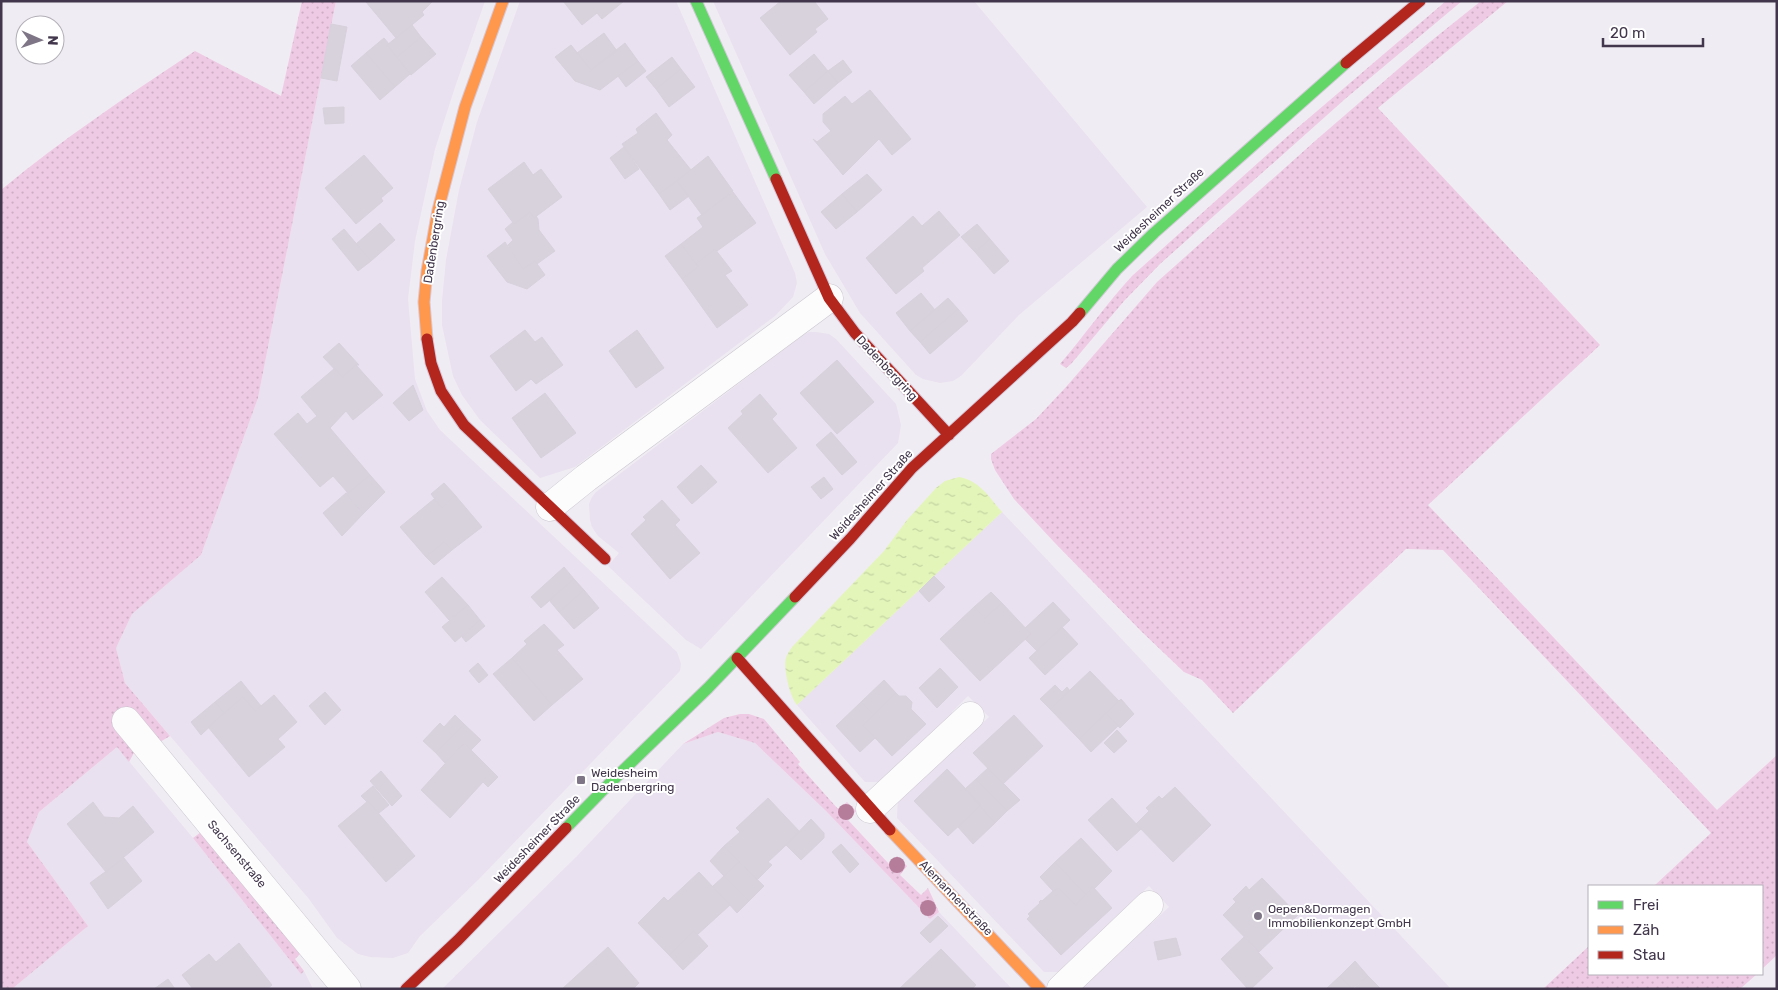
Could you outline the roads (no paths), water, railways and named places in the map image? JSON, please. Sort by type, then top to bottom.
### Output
[{"type":"street","name":"Dadenbergring","points":[[503,1],[460,122],[436,216],[427,268],[424,310],[427,342],[434,371],[446,399],[458,417],[478,439],[605,559]]},
{"type":"street","name":"Dadenbergring","points":[[696,1],[829,298],[855,333],[949,435]]},
{"type":"street","name":"Weidesheimer Straße","points":[[406,989],[458,940],[608,785],[737,658],[850,539],[912,468],[1072,322],[1089,304],[1104,282],[1166,221],[1314,90],[1420,1]]},
{"type":"street","points":[[550,507],[586,478],[829,298]]},
{"type":"street","name":"Alemannenstraße","points":[[737,658],[870,809],[1040,989]]},
{"type":"street","points":[[870,809],[970,716]]},
{"type":"street","name":"Sachsenstraße","points":[[126,721],[346,989]]},
{"type":"street","points":[[1061,989],[1149,905]]},
{"type":"water","points":[[959,477],[978,486],[1002,512],[797,705],[790,689],[785,668],[786,658],[792,647],[884,551],[907,520],[936,488],[945,481]]},
{"type":"place","name":"Weidesheim Dadenbergring","points":[[581,780]]},
{"type":"place","name":"Oepen&Dormagen Immobilienkonzept GmbH","points":[[1258,916]]}]
